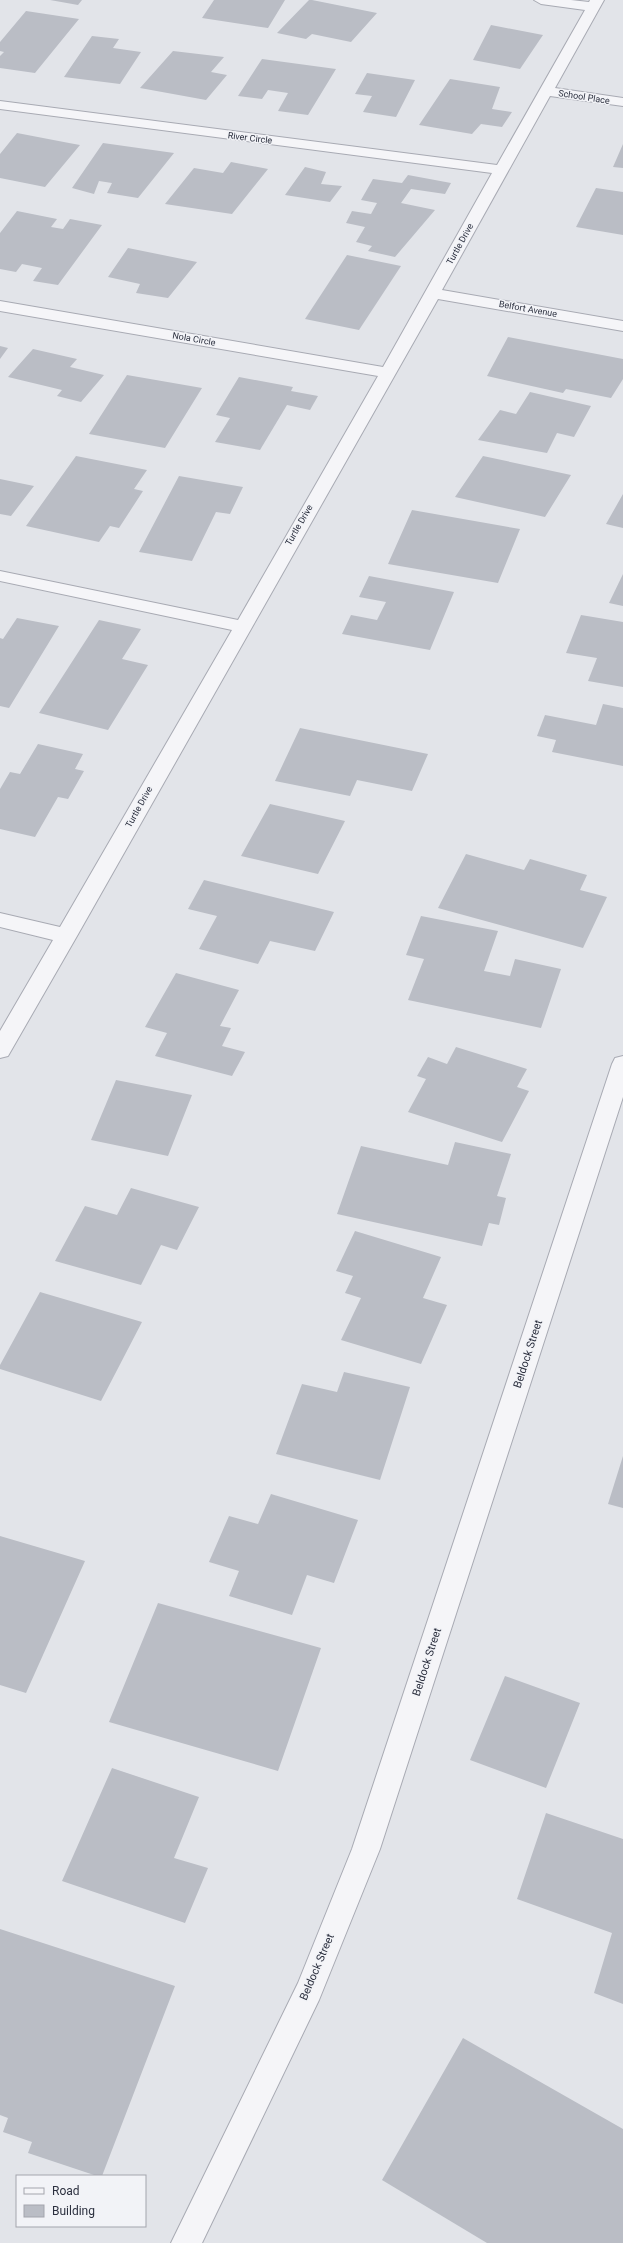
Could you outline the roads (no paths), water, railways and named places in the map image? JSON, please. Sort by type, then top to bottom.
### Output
[{"type":"street","points":[[541,0],[595,3]]},
{"type":"street","name":"Turtle Drive","points":[[0,1050],[67,936],[241,626],[388,373],[595,3]]},
{"type":"street","name":"School Place","points":[[546,91],[623,102]]},
{"type":"street","name":"River Circle","points":[[0,105],[501,170]]},
{"type":"street","name":"Belfort Avenue","points":[[432,292],[623,326]]},
{"type":"street","name":"Nola Circle","points":[[0,306],[388,373]]},
{"type":"street","points":[[0,576],[241,626]]},
{"type":"street","points":[[0,920],[67,936]]},
{"type":"street","name":"Beldock Street","points":[[186,2243],[309,1990],[366,1849],[623,1064]]}]
